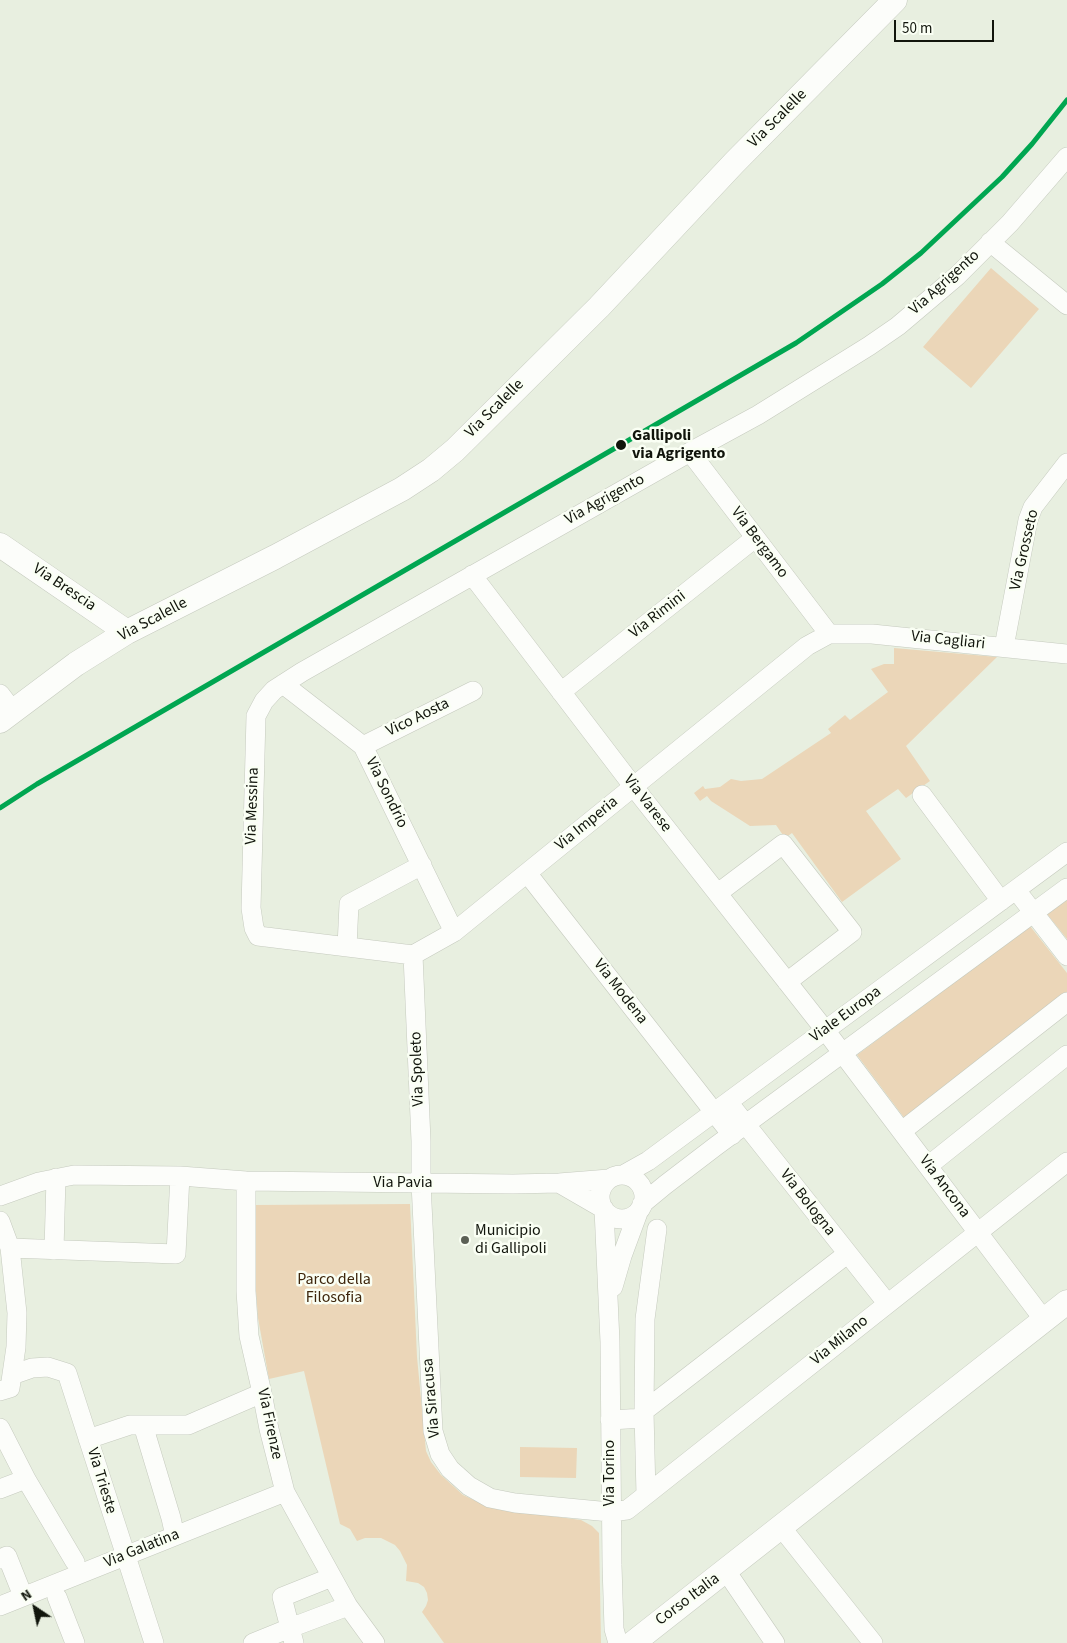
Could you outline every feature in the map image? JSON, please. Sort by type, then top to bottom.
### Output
[{"type":"main road","name":"Via Scalelle","points":[[4,709],[128,632],[275,557],[402,489],[430,470],[455,450],[599,307],[734,163],[894,0]]},
{"type":"main road","name":"Via Brescia","points":[[0,545],[128,632]]},
{"type":"main road","name":"Corso Italia","points":[[633,1643],[782,1528],[1067,1302]]},
{"type":"street","name":"Via Agrigento","points":[[283,684],[472,575],[758,415],[869,346],[898,326],[990,242],[1067,157]]},
{"type":"street","points":[[990,242],[1067,305]]},
{"type":"street","name":"Via Bergamo","points":[[690,452],[829,634]]},
{"type":"street","name":"Via Grosseto","points":[[1004,647],[1028,520],[1033,507],[1067,463]]},
{"type":"street","name":"Via Rimini","points":[[561,692],[755,538]]},
{"type":"street","name":"Via Varese","points":[[472,575],[633,786],[843,1054]]},
{"type":"street","name":"Via Cagliari","points":[[829,634],[872,634],[1067,654]]},
{"type":"street","name":"Via Imperia","points":[[413,955],[454,932],[807,646],[829,634]]},
{"type":"street","name":"Via Sondrio","points":[[283,684],[363,746],[454,932]]},
{"type":"street","name":"Via Messina","points":[[283,684],[274,690],[264,701],[256,716],[251,908],[254,928],[258,936],[347,947]]},
{"type":"street","name":"Vico Aosta","points":[[363,746],[474,691]]},
{"type":"street","points":[[922,795],[1001,901]]},
{"type":"street","points":[[718,893],[783,844],[852,932],[787,982]]},
{"type":"street","name":"Viale Europa","points":[[616,1177],[648,1161],[1067,852]]},
{"type":"street","points":[[413,955],[347,947],[349,904],[422,865]]},
{"type":"street","name":"Via Modena","points":[[526,873],[721,1107]]},
{"type":"street","name":"Viale Europa","points":[[640,1207],[665,1185],[1067,888]]},
{"type":"street","points":[[1016,890],[1067,956]]},
{"type":"street","name":"Via Spoleto","points":[[413,955],[421,1183]]},
{"type":"street","points":[[902,1131],[1067,1002]]},
{"type":"street","name":"Via Ancona","points":[[843,1054],[1044,1320]]},
{"type":"street","points":[[928,1166],[1067,1055]]},
{"type":"street","name":"Via Bologna","points":[[721,1107],[847,1254],[887,1304]]},
{"type":"street","name":"Via Milano","points":[[610,1512],[627,1510],[1067,1162]]},
{"type":"street","name":"Via Pavia","points":[[0,1196],[56,1178],[74,1175],[180,1176],[246,1181],[421,1183],[559,1183],[616,1177]]},
{"type":"street","points":[[7,1257],[54,1250],[176,1254],[180,1176]]},
{"type":"street","points":[[616,1177],[629,1177],[640,1185],[643,1198],[640,1207],[628,1218],[621,1219],[608,1214],[601,1203],[601,1190],[616,1177]]},
{"type":"street","points":[[54,1250],[56,1178]]},
{"type":"street","name":"Via Firenze","points":[[246,1181],[246,1291],[249,1336],[285,1492],[348,1606],[375,1643]]},
{"type":"street","name":"Via Siracusa","points":[[421,1183],[433,1430],[440,1454],[450,1469],[469,1486],[490,1498],[516,1503],[610,1512]]},
{"type":"street","points":[[559,1183],[604,1209]]},
{"type":"street","name":"Via Torino","points":[[609,1303],[622,1256],[640,1207]]},
{"type":"street","name":"Via Torino","points":[[604,1209],[609,1303],[610,1512],[614,1629],[618,1643]]},
{"type":"street","points":[[0,1221],[17,1313],[16,1347],[7,1385]]},
{"type":"street","points":[[646,1494],[644,1319],[657,1229]]},
{"type":"street","points":[[610,1420],[644,1414],[847,1254]]},
{"type":"street","name":"Via Trieste","points":[[7,1385],[32,1368],[48,1367],[67,1373],[124,1556],[154,1643]]},
{"type":"street","points":[[88,1439],[130,1425],[188,1425],[262,1393]]},
{"type":"street","points":[[143,1425],[175,1536]]},
{"type":"street","points":[[0,1428],[26,1479],[75,1562]]},
{"type":"street","points":[[0,1489],[26,1479]]},
{"type":"street","name":"Via Galatina","points":[[0,1606],[285,1492]]},
{"type":"street","points":[[782,1528],[874,1643]]},
{"type":"street","points":[[0,1559],[7,1556],[23,1596]]},
{"type":"street","points":[[735,1564],[774,1643]]},
{"type":"street","points":[[292,1636],[282,1597],[332,1578]]},
{"type":"street","points":[[57,1597],[75,1643]]},
{"type":"street","points":[[253,1643],[292,1636],[348,1606]]},
{"type":"green space","points":[[991,268],[1039,309],[971,388],[923,347]]},
{"type":"green space","points":[[894,648],[997,657],[906,746],[930,781],[906,798],[898,789],[866,811],[901,859],[842,902],[792,833],[785,838],[776,825],[750,826],[711,801],[707,796],[700,801],[694,793],[703,786],[705,789],[720,787],[731,779],[741,781],[762,779],[831,733],[828,729],[845,715],[850,720],[888,692],[871,669],[884,664],[894,664]]},
{"type":"green space","points":[[1067,900],[1067,939],[1047,914]]},
{"type":"green space","points":[[1030,926],[1067,973],[1067,999],[908,1123],[857,1055]]},
{"type":"green space","name":"Parco della Filosofia","points":[[410,1204],[417,1357],[426,1451],[431,1462],[441,1475],[463,1495],[506,1510],[581,1520],[592,1526],[599,1533],[601,1643],[444,1643],[422,1612],[428,1600],[424,1587],[418,1583],[406,1581],[407,1565],[395,1545],[381,1538],[365,1538],[357,1541],[350,1529],[340,1524],[304,1371],[269,1379],[258,1318],[254,1264],[254,1205]]},
{"type":"green space","points":[[520,1447],[577,1448],[576,1478],[520,1477]]},
{"type":"transit line","points":[[0,808],[37,784],[796,343],[882,284],[921,253],[1002,177],[1032,144],[1067,100]]},
{"type":"place","name":"Gallipoli via Agrigento","points":[[621,445]]},
{"type":"place","name":"Municipio di Gallipoli","points":[[465,1240]]}]
